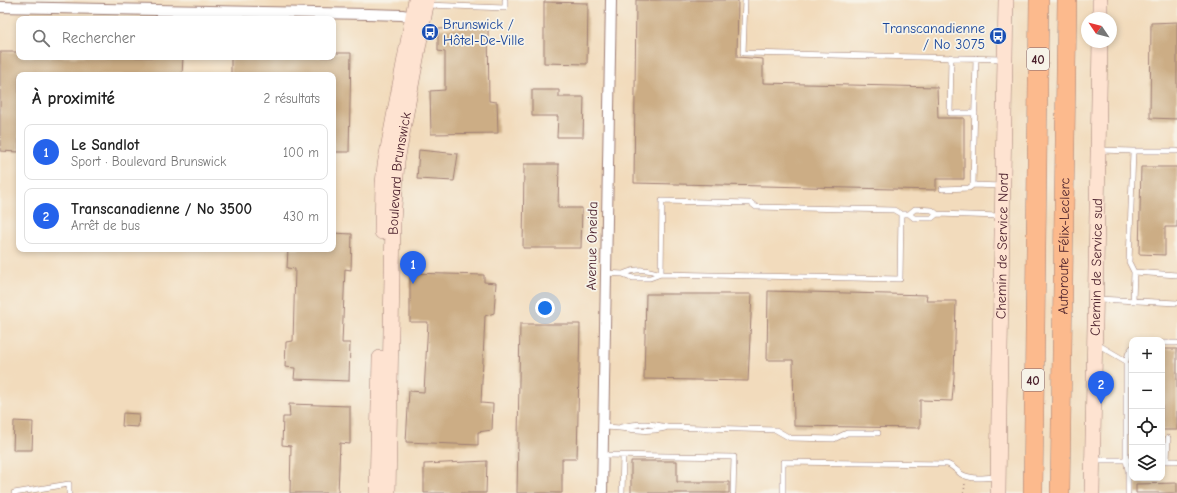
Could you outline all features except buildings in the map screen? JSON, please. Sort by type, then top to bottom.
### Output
[{"type":"highway","name":"Autoroute Félix-Leclerc","points":[[1033,493],[1039,0]]},
{"type":"highway","name":"Autoroute Félix-Leclerc","points":[[1060,493],[1067,5]]},
{"type":"main road","name":"Chemin de Service Nord","points":[[998,493],[1006,0]]},
{"type":"main road","points":[[1100,0],[1100,12]]},
{"type":"main road","name":"Boulevard Brunswick","points":[[377,493],[383,182],[388,148],[421,8]]},
{"type":"main road","name":"Boulevard Brunswick","points":[[388,493],[392,229],[395,177],[421,8]]},
{"type":"main road","name":"Chemin de Service sud","points":[[1092,493],[1100,48]]},
{"type":"street","name":"Avenue Oneida","points":[[602,493],[611,0]]},
{"type":"street","points":[[0,8],[399,15],[421,8]]},
{"type":"lane","points":[[421,8],[439,6],[505,8],[505,0]]},
{"type":"lane","points":[[745,0],[743,53],[1006,59]]},
{"type":"lane","points":[[951,57],[950,113],[974,113]]},
{"type":"lane","points":[[973,185],[976,58]]},
{"type":"lane","points":[[1098,150],[1177,151]]},
{"type":"lane","points":[[1133,151],[1130,262],[1134,272],[1134,301]]},
{"type":"lane","points":[[942,189],[969,188],[973,185],[1003,186]]},
{"type":"lane","points":[[661,274],[662,201],[751,203],[756,207],[894,210],[901,214],[909,214],[914,218],[932,218],[937,214]]},
{"type":"lane","points":[[909,214],[915,209],[932,210],[937,214],[1003,216]]},
{"type":"lane","points":[[623,274],[633,270],[649,270],[661,274],[900,279],[901,214]]},
{"type":"lane","points":[[1134,272],[1177,275]]},
{"type":"lane","points":[[606,273],[623,274],[632,278],[650,278],[661,274]]},
{"type":"lane","points":[[1095,300],[1177,303]]},
{"type":"lane","points":[[1094,342],[1126,361]]},
{"type":"lane","points":[[1165,344],[1177,343]]},
{"type":"lane","points":[[1128,493],[1128,470],[1126,460],[1126,361],[1129,352]]},
{"type":"lane","points":[[603,427],[621,427],[638,431],[652,431],[668,427],[776,430],[790,438],[834,439],[847,433],[878,433]]},
{"type":"lane","points":[[1168,438],[1165,461],[1177,461]]},
{"type":"lane","points":[[603,455],[734,457],[733,493]]},
{"type":"lane","points":[[622,493],[623,456]]},
{"type":"lane","points":[[1092,460],[1126,460]]},
{"type":"lane","points":[[782,493],[783,462],[947,464],[961,474],[970,478],[998,477]]},
{"type":"lane","points":[[14,493],[69,484],[69,493]]},
{"type":"path","points":[[964,485],[964,493]]},
{"type":"place","name":"Brunswick / Hôtel-De-Ville","points":[[430,32]]},
{"type":"place","name":"Transcanadienne / No 3075","points":[[998,36]]},
{"type":"place","name":"Le Sandlot","points":[[413,284]]},
{"type":"place","name":"Transcanadienne / No 3500","points":[[1101,404]]}]
